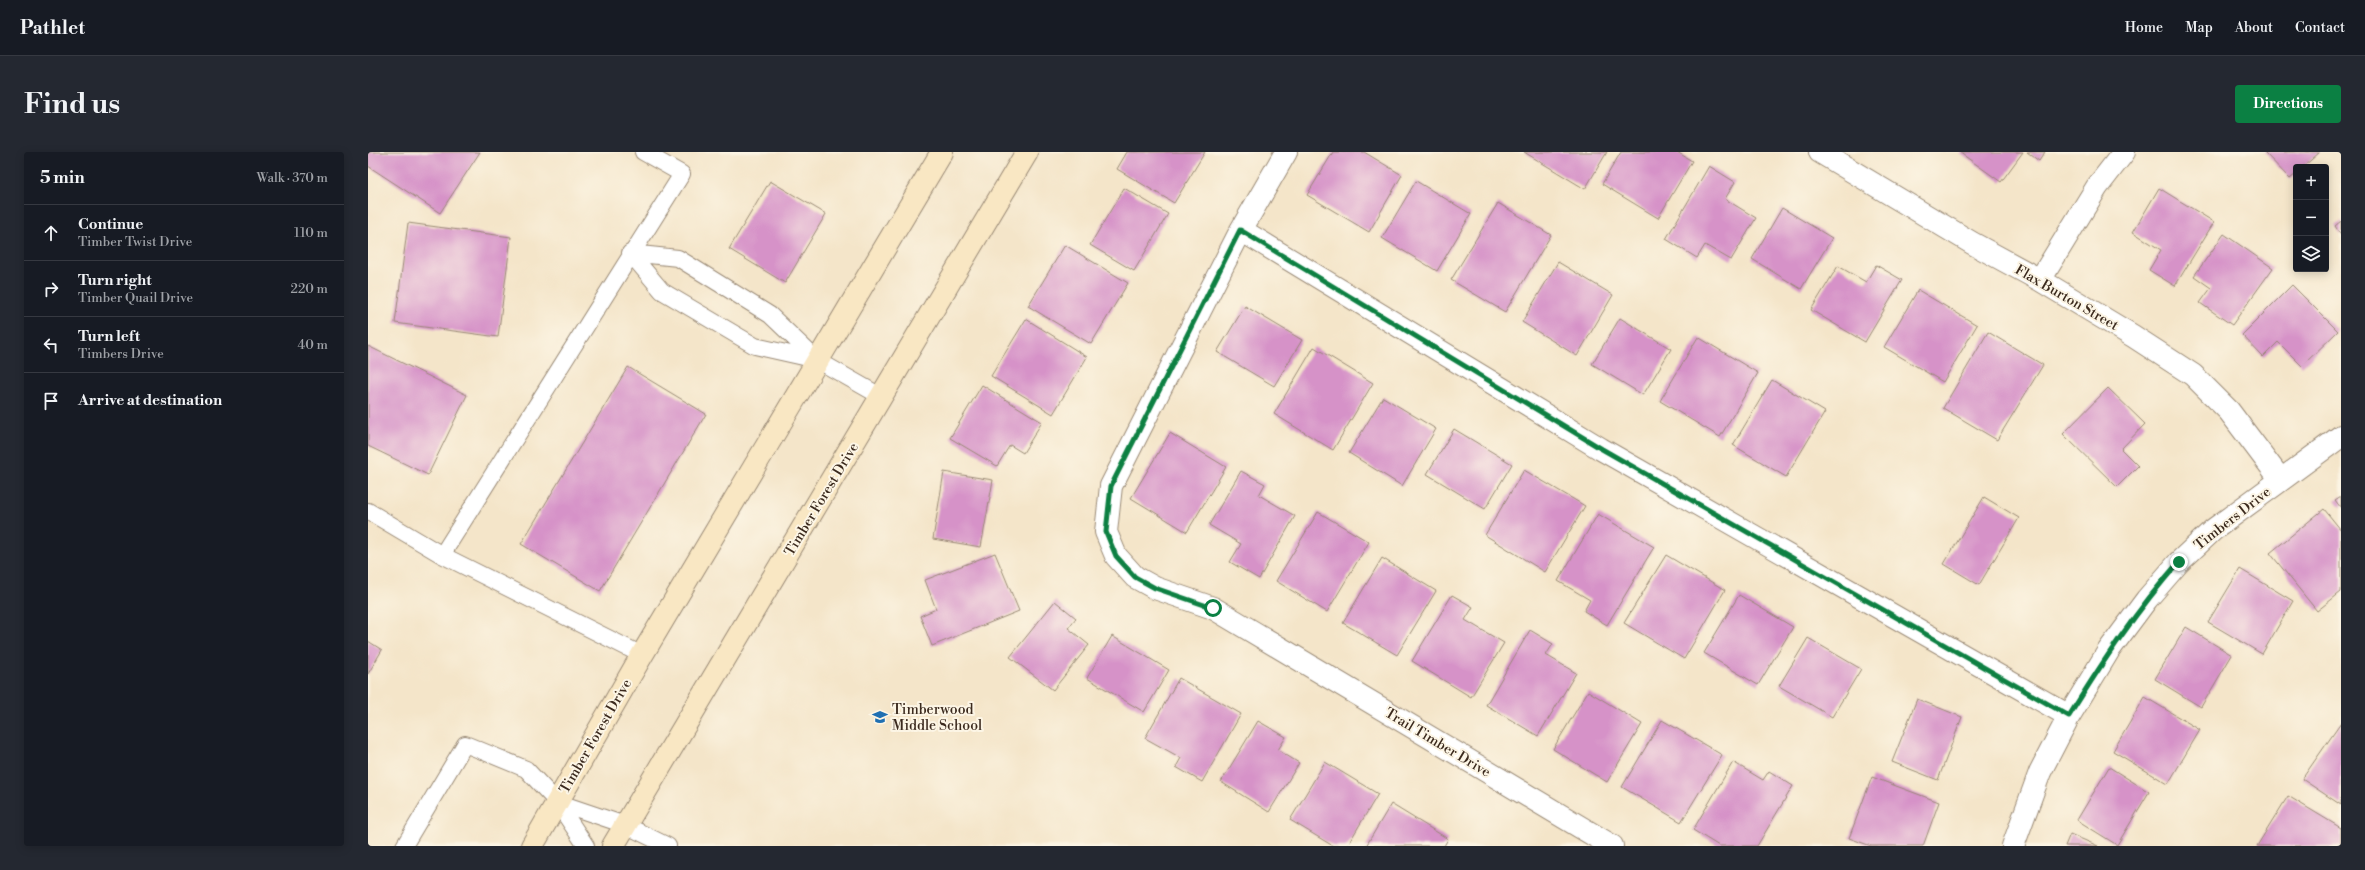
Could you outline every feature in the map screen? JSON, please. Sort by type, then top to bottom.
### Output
[{"type":"main road","name":"Timber Forest Drive","points":[[532,846],[642,655],[942,152]]},
{"type":"main road","name":"Timber Forest Drive","points":[[613,846],[1027,152]]},
{"type":"street","name":"Trail Timber Drive","points":[[1286,152],[1240,230],[1111,486],[1106,532],[1116,556],[1135,577],[1155,588],[1213,608],[1612,846]]},
{"type":"street","name":"Flax Burton Street","points":[[1820,152],[1972,243],[2040,280],[2133,336],[2193,375],[2229,411],[2281,480]]},
{"type":"street","points":[[2040,280],[2097,187],[2124,152]]},
{"type":"street","points":[[1240,230],[1602,449],[2069,716]]},
{"type":"street","name":"Timbers Drive","points":[[2013,846],[2040,772],[2069,716],[2109,650],[2147,598],[2179,562],[2213,530],[2341,436]]},
{"type":"lane","points":[[442,555],[630,253],[682,174],[643,152]]},
{"type":"lane","points":[[630,253],[662,291],[755,346],[817,360]]},
{"type":"lane","points":[[630,253],[678,258],[770,315],[817,360],[882,397]]},
{"type":"lane","points":[[368,511],[442,555],[613,638],[642,655]]},
{"type":"lane","points":[[404,846],[465,744],[526,769],[557,802],[586,846]]},
{"type":"lane","points":[[557,802],[626,825],[668,846]]},
{"type":"building","points":[[368,152],[480,152],[440,213],[368,166]]},
{"type":"building","points":[[1127,152],[1205,152],[1174,203],[1117,169]]},
{"type":"building","points":[[1333,152],[1364,152],[1402,175],[1369,232],[1307,195]]},
{"type":"building","points":[[1524,152],[1607,152],[1585,189]]},
{"type":"building","points":[[1621,152],[1677,152],[1692,161],[1658,218],[1602,184]]},
{"type":"building","points":[[1959,152],[2023,152],[2001,182]]},
{"type":"building","points":[[2027,152],[2045,152],[2039,161]]},
{"type":"building","points":[[2264,152],[2320,152],[2306,164],[2293,164],[2293,176],[2290,179]]},
{"type":"building","points":[[1709,166],[1735,182],[1725,199],[1756,218],[1731,260],[1705,245],[1697,258],[1666,239]]},
{"type":"building","points":[[770,181],[826,214],[785,283],[729,249]]},
{"type":"building","points":[[1416,181],[1471,214],[1437,271],[1382,238]]},
{"type":"building","points":[[1124,188],[1168,214],[1134,271],[1090,245]]},
{"type":"building","points":[[2159,188],[2214,222],[2175,286],[2149,270],[2161,250],[2133,232]]},
{"type":"building","points":[[1498,203],[1551,235],[1505,312],[1451,280]]},
{"type":"building","points":[[1782,208],[1832,238],[1801,289],[1752,259]]},
{"type":"building","points":[[2341,221],[2341,235],[2335,226]]},
{"type":"building","points":[[408,223],[511,237],[498,337],[395,323]]},
{"type":"building","points":[[2224,234],[2273,268],[2232,325],[2200,303],[2211,288],[2194,276]]},
{"type":"building","points":[[1065,245],[1128,283],[1091,344],[1028,306]]},
{"type":"building","points":[[1558,262],[1613,295],[1577,356],[1522,322]]},
{"type":"building","points":[[1876,265],[1902,280],[1865,342],[1811,310],[1838,266],[1866,282]]},
{"type":"building","points":[[2292,285],[2338,331],[2302,366],[2278,342],[2263,357],[2242,335]]},
{"type":"building","points":[[1918,290],[1977,325],[1943,382],[1884,347]]},
{"type":"building","points":[[1245,306],[1302,340],[1274,386],[1217,352]]},
{"type":"building","points":[[1620,318],[1671,349],[1643,395],[1592,364]]},
{"type":"building","points":[[1026,319],[1087,357],[1053,414],[991,376]]},
{"type":"building","points":[[1988,332],[2043,365],[1997,440],[1943,408]]},
{"type":"building","points":[[1698,337],[1758,373],[1720,437],[1660,401]]},
{"type":"building","points":[[368,346],[467,395],[428,475],[368,446]]},
{"type":"building","points":[[1314,347],[1373,383],[1333,450],[1274,414]]},
{"type":"building","points":[[628,367],[706,414],[600,591],[521,544]]},
{"type":"building","points":[[1772,380],[1825,412],[1786,477],[1733,445]]},
{"type":"building","points":[[982,385],[1042,422],[1023,453],[1010,445],[997,466],[950,438]]},
{"type":"building","points":[[2108,388],[2145,424],[2121,449],[2138,466],[2117,487],[2063,434]]},
{"type":"building","points":[[1383,397],[1436,429],[1402,486],[1349,453]]},
{"type":"building","points":[[1454,429],[1512,464],[1485,509],[1427,474]]},
{"type":"building","points":[[1170,433],[1226,467],[1187,532],[1131,498]]},
{"type":"building","points":[[1524,470],[1585,506],[1545,572],[1485,535]]},
{"type":"building","points":[[1241,471],[1265,484],[1259,495],[1295,516],[1259,579],[1230,562],[1241,544],[1209,525]]},
{"type":"building","points":[[944,472],[993,480],[981,547],[933,539]]},
{"type":"building","points":[[2341,496],[2341,508],[2335,500]]},
{"type":"building","points":[[1984,497],[2019,518],[1979,585],[1944,564]]},
{"type":"building","points":[[2324,509],[2341,530],[2341,592],[2317,611],[2270,553]]},
{"type":"building","points":[[1318,512],[1369,542],[1327,612],[1276,581]]},
{"type":"building","points":[[1598,514],[1654,547],[1607,625],[1584,611],[1590,600],[1558,581]]},
{"type":"building","points":[[995,553],[1019,611],[932,646],[920,616],[936,609],[925,580]]},
{"type":"building","points":[[1666,555],[1725,590],[1684,659],[1624,623]]},
{"type":"building","points":[[1382,558],[1436,591],[1397,655],[1343,623]]},
{"type":"building","points":[[2240,569],[2293,601],[2262,654],[2208,622]]},
{"type":"building","points":[[1452,595],[1473,607],[1465,620],[1504,643],[1471,697],[1412,661]]},
{"type":"building","points":[[1739,595],[1793,627],[1758,685],[1704,653]]},
{"type":"building","points":[[1055,601],[1076,618],[1068,628],[1089,645],[1053,690],[1010,657]]},
{"type":"building","points":[[2186,627],[2232,655],[2201,707],[2155,679]]},
{"type":"building","points":[[1530,630],[1553,644],[1546,655],[1576,673],[1538,736],[1486,705]]},
{"type":"building","points":[[1112,636],[1169,670],[1144,712],[1087,678]]},
{"type":"building","points":[[1808,638],[1861,669],[1832,717],[1779,686]]},
{"type":"building","points":[[368,641],[382,650],[368,674]]},
{"type":"building","points":[[1179,678],[1241,714],[1202,782],[1176,767],[1181,758],[1145,738]]},
{"type":"building","points":[[1588,691],[1642,724],[1607,782],[1553,749]]},
{"type":"building","points":[[2145,697],[2200,730],[2168,784],[2113,751]]},
{"type":"building","points":[[1917,699],[1962,717],[1938,780],[1892,762]]},
{"type":"building","points":[[1662,720],[1722,755],[1681,822],[1622,787]]},
{"type":"building","points":[[1258,721],[1286,737],[1278,750],[1299,763],[1269,812],[1221,782]]},
{"type":"building","points":[[2341,723],[2341,805],[2302,779]]},
{"type":"building","points":[[1325,762],[1378,794],[1347,846],[1333,846],[1290,820]]},
{"type":"building","points":[[1733,762],[1763,780],[1769,771],[1793,786],[1757,846],[1719,846],[1693,830]]},
{"type":"building","points":[[2109,767],[2149,792],[2117,845],[2077,820]]},
{"type":"building","points":[[1872,777],[1939,802],[1923,846],[1871,846],[1849,838]]},
{"type":"building","points":[[2288,796],[2341,828],[2341,846],[2257,846]]},
{"type":"building","points":[[1391,804],[1448,839],[1444,846],[1366,846]]},
{"type":"building","points":[[2070,834],[2098,846],[2065,846]]},
{"type":"place","name":"Timberwood Middle School","points":[[880,717]]},
{"type":"route","points":[[1213,608],[1182,596],[1155,588],[1135,577],[1116,556],[1106,532],[1111,486],[1240,230],[1602,449],[2069,716],[2109,650],[2147,598],[2179,562]]}]
